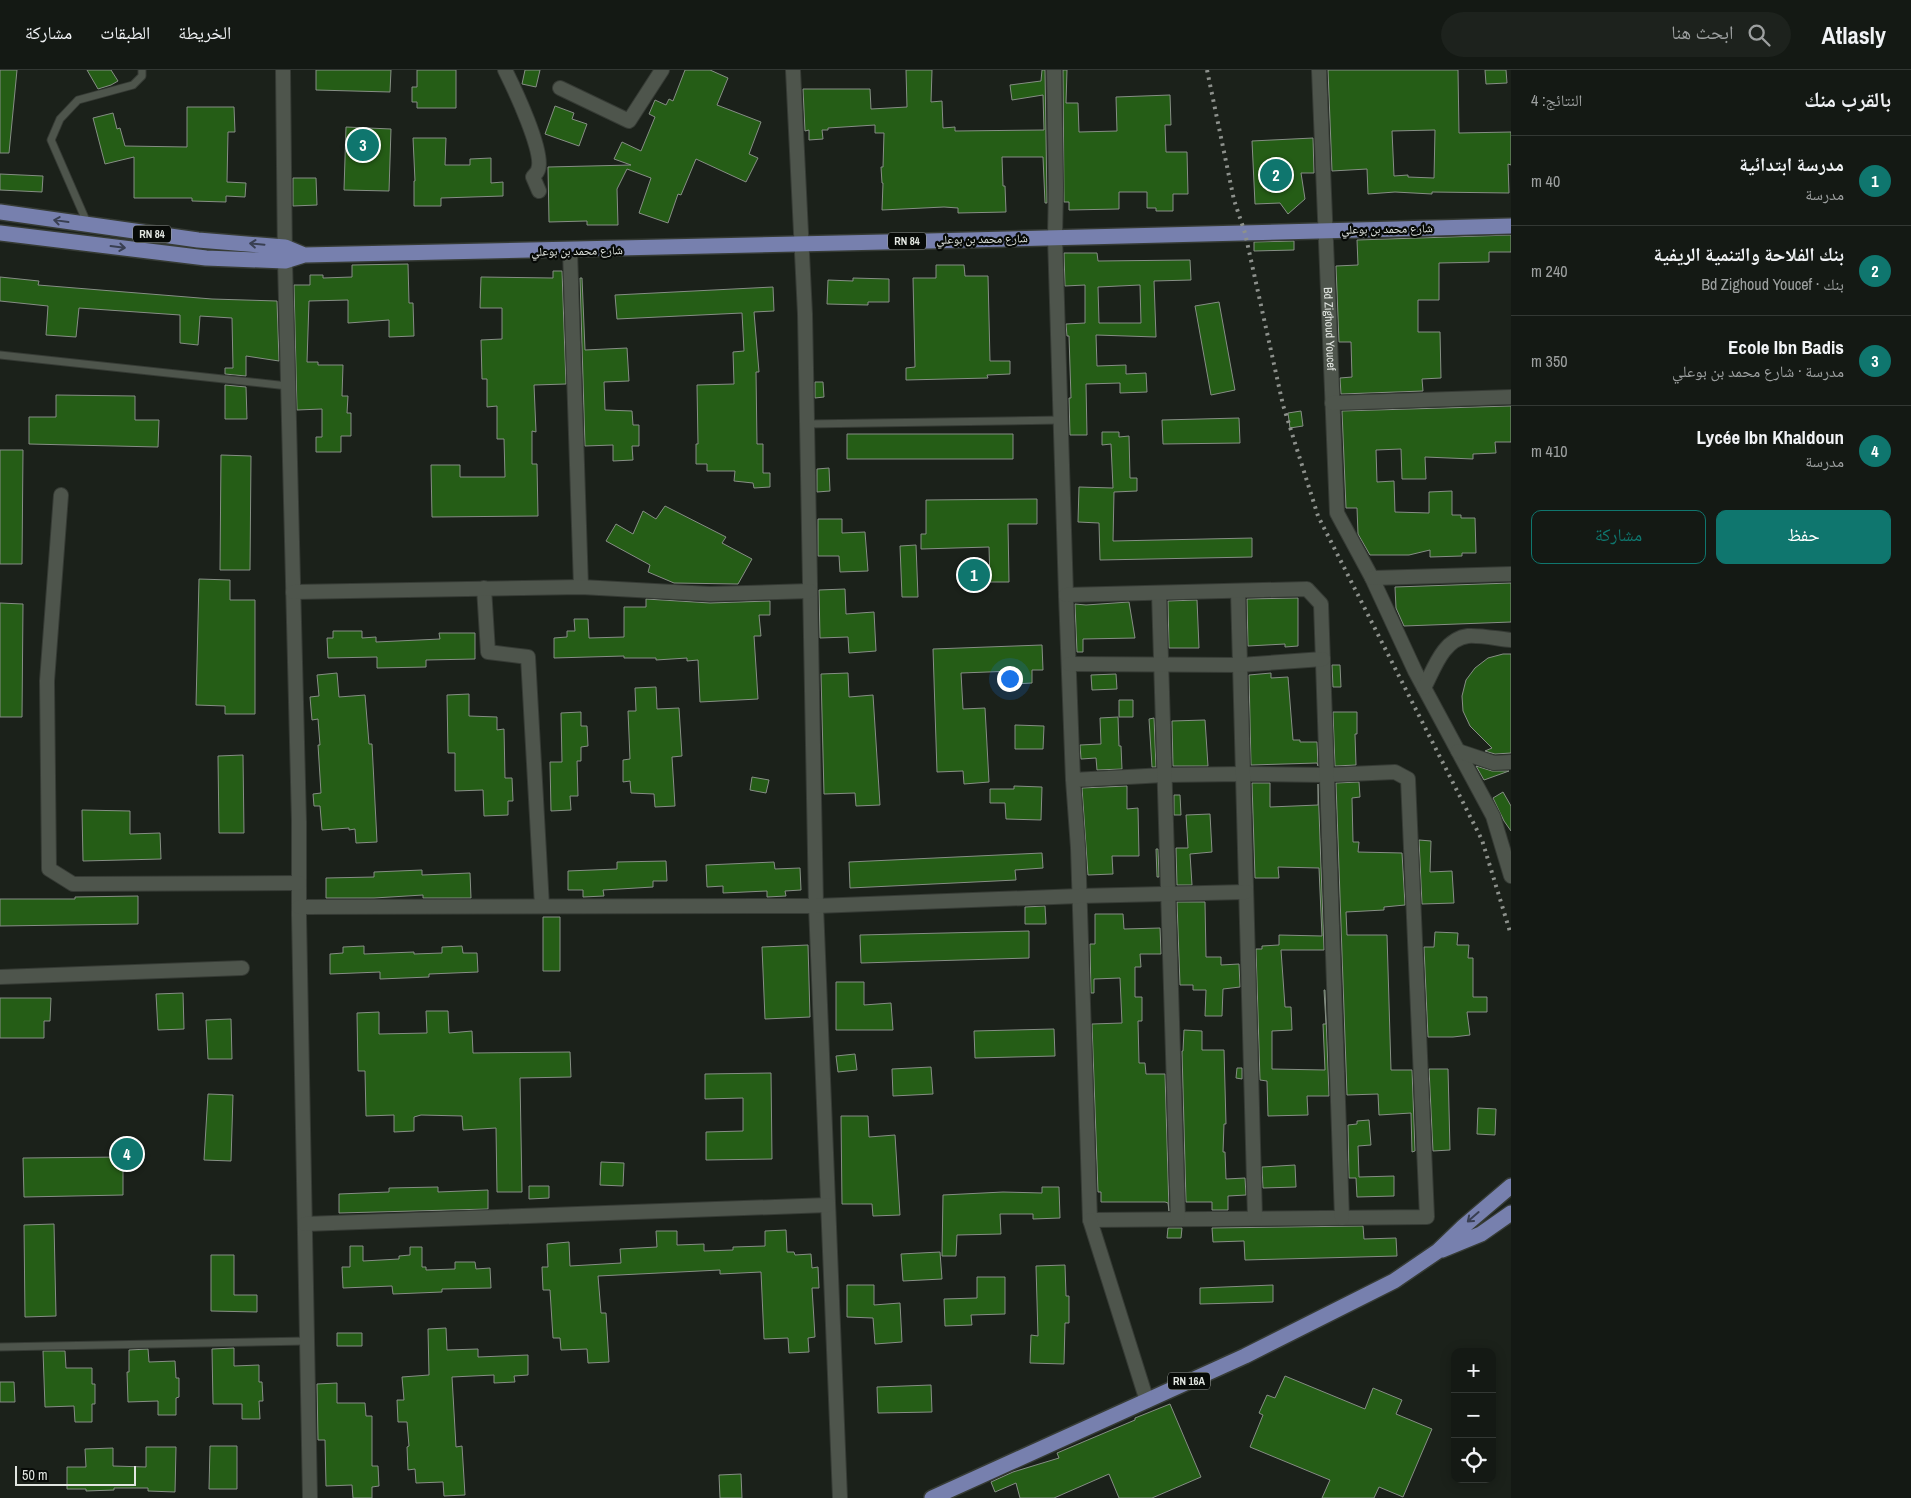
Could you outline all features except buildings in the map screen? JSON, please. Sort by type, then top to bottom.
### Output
[{"type":"main road","name":"RN 84","points":[[0,212],[285,254]]},
{"type":"main road","name":"شارع محمد بن بوعلي","points":[[285,254],[570,251],[1511,226]]},
{"type":"main road","name":"RN 84","points":[[0,233],[206,258],[285,254]]},
{"type":"main road","name":"RN 16A","points":[[932,1498],[1246,1356],[1394,1281],[1438,1251],[1511,1186]]},
{"type":"main road","points":[[1438,1251],[1481,1234],[1511,1213]]},
{"type":"street","points":[[283,70],[310,1498]]},
{"type":"street","points":[[505,70],[518,97],[537,150],[538,169],[533,177],[539,191]]},
{"type":"street","points":[[560,88],[629,121],[662,70]]},
{"type":"street","points":[[1054,70],[1055,238],[1066,595],[1090,1220],[1147,1401]]},
{"type":"street","name":"Bd Zighoud Youcef","points":[[1319,70],[1337,513],[1372,578],[1424,688],[1493,816],[1511,876]]},
{"type":"street","points":[[791,73],[806,314],[816,906],[840,1498]]},
{"type":"street","points":[[570,251],[581,587]]},
{"type":"street","points":[[1332,403],[1511,397]]},
{"type":"street","points":[[61,495],[48,681],[49,869],[73,884],[299,882]]},
{"type":"street","points":[[1372,578],[1511,574]]},
{"type":"street","points":[[293,592],[581,587],[710,594],[810,591]]},
{"type":"street","points":[[484,588],[488,652],[528,657],[542,906]]},
{"type":"street","points":[[1066,595],[1307,589],[1321,604],[1342,1218]]},
{"type":"street","points":[[1238,591],[1254,1218]]},
{"type":"street","points":[[1159,593],[1178,1219]]},
{"type":"street","points":[[1424,688],[1439,657],[1450,644],[1467,636],[1511,640]]},
{"type":"street","points":[[1069,664],[1161,663],[1240,665],[1323,659]]},
{"type":"street","points":[[1458,751],[1494,763],[1511,762]]},
{"type":"street","points":[[1073,780],[1164,775],[1326,775],[1395,772],[1408,779],[1427,1217],[1090,1220]]},
{"type":"street","points":[[299,907],[816,906],[1246,892]]},
{"type":"street","points":[[0,978],[242,968]]},
{"type":"street","points":[[305,1224],[828,1206]]},
{"type":"lane","points":[[88,225],[51,140],[60,119],[78,100],[133,85],[142,76],[142,70]]},
{"type":"lane","points":[[0,356],[288,386]]},
{"type":"lane","points":[[807,424],[1061,420]]},
{"type":"lane","points":[[0,1347],[307,1341]]},
{"type":"railway","points":[[1207,70],[1234,200],[1245,233],[1283,405],[1318,516],[1482,840],[1511,935]]},
{"type":"place","name":"Ecole Ibn Badis","points":[[363,145]]},
{"type":"place","name":"بنك الفلاحة والتنمية الريفية","points":[[1276,175]]},
{"type":"place","name":"مدرسة ابتدائية","points":[[974,575]]},
{"type":"place","name":"Lycée Ibn Khaldoun","points":[[127,1154]]}]
